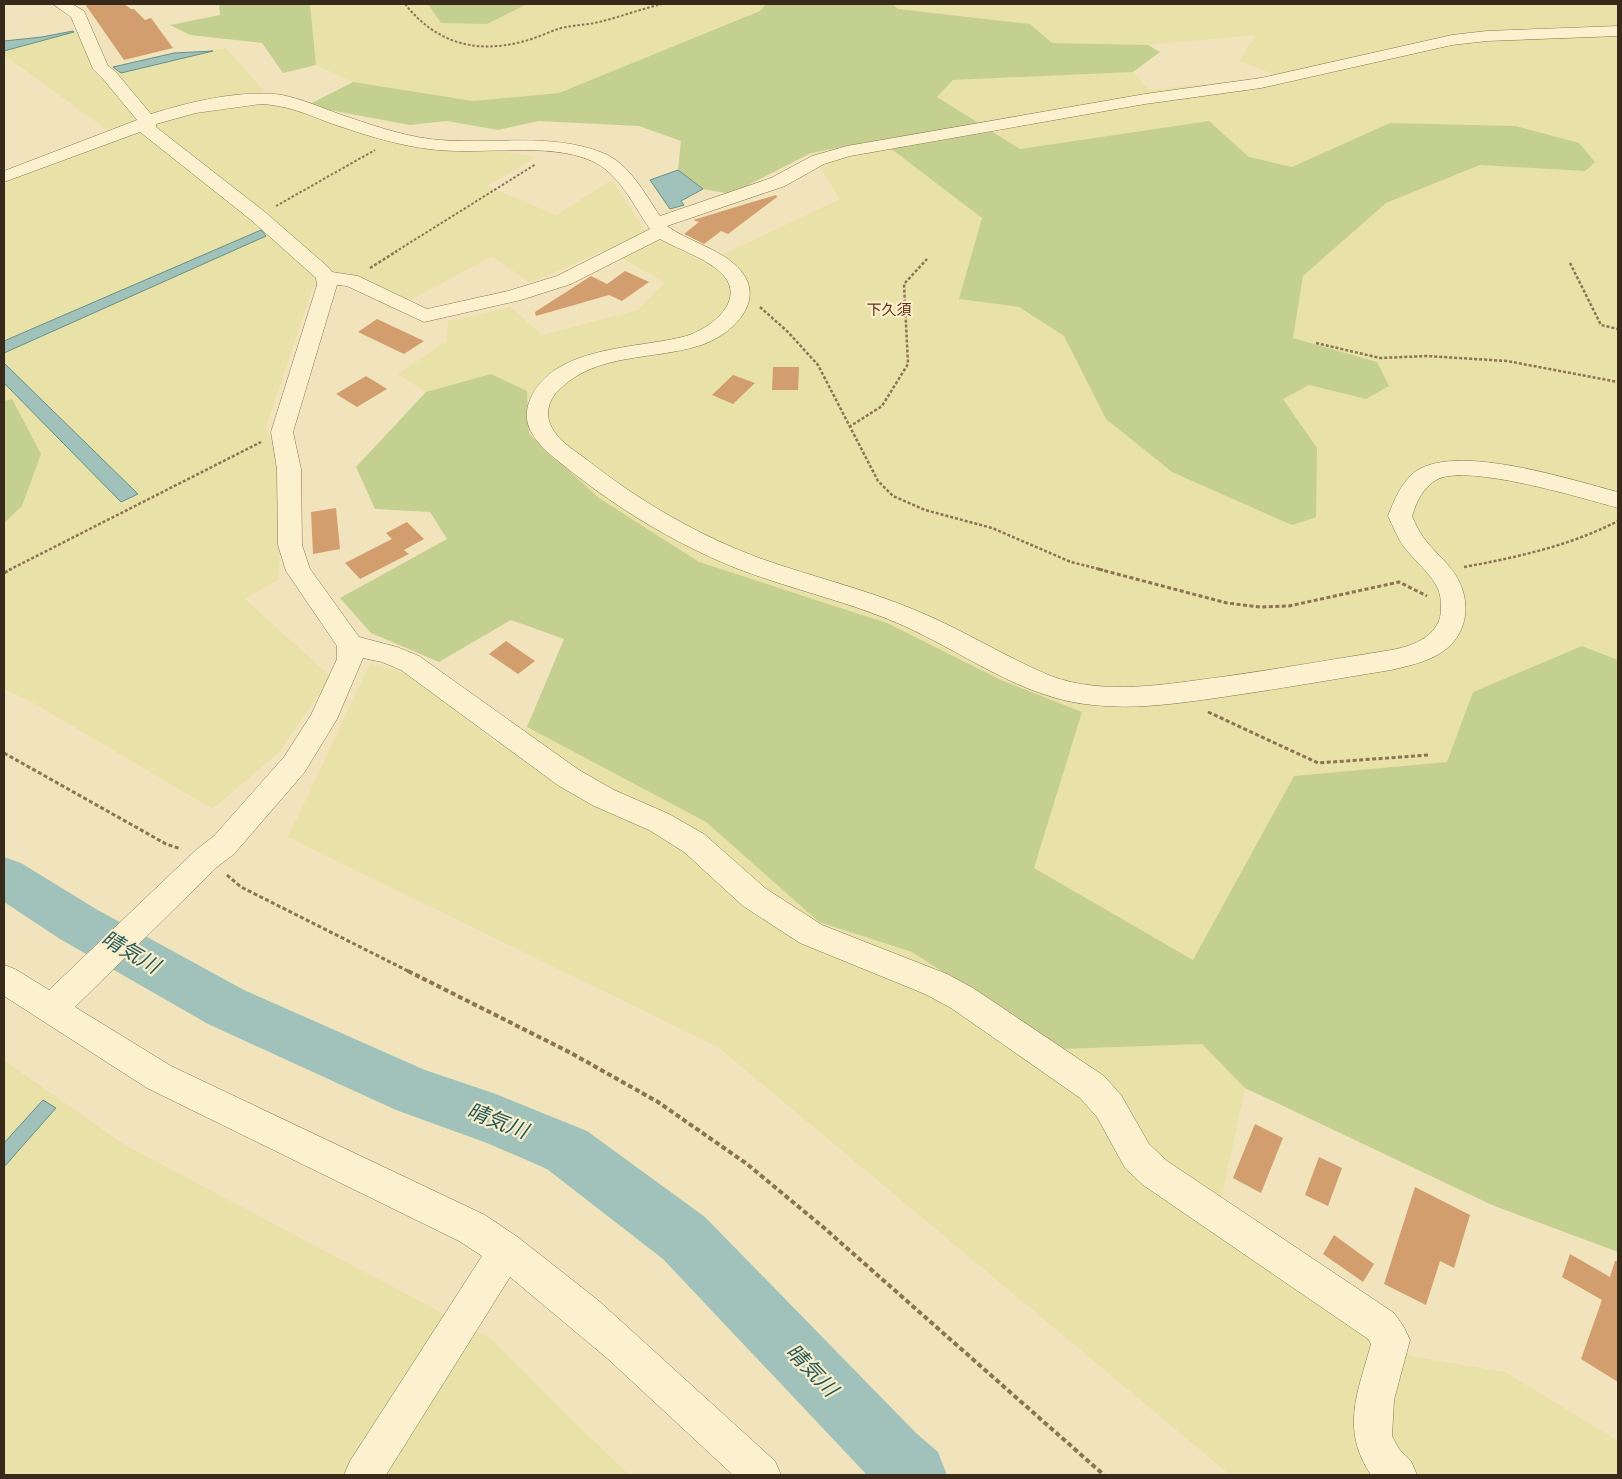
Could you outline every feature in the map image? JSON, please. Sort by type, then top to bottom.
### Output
[{"type":"street","points":[[61,4],[78,14],[102,69],[141,115],[148,120]]},
{"type":"street","points":[[326,278],[351,280],[424,316],[441,313],[514,296],[564,280],[658,228],[778,182],[818,160],[847,151],[1145,99],[1261,83],[1452,40],[1496,36],[1618,31]]},
{"type":"street","points":[[4,177],[136,127],[148,120],[176,112],[238,101],[262,99],[285,100],[302,104],[337,119],[398,137],[430,144],[559,148],[587,153],[609,162],[618,169],[658,228],[670,238],[718,261],[732,272],[740,283],[742,294],[734,312],[723,325],[702,338],[596,360],[562,374],[542,394],[537,406],[537,418],[542,430],[551,443],[607,489],[669,527],[734,557],[888,609],[934,628],[1027,678],[1072,693],[1122,698],[1169,694],[1295,677],[1403,657],[1429,648],[1446,633],[1453,621],[1455,607],[1452,590],[1441,572],[1413,541],[1400,516],[1405,499],[1419,481],[1437,471],[1463,468],[1503,472],[1618,500]]},
{"type":"street","points":[[51,1009],[207,858],[224,845],[294,765],[323,719],[350,659],[350,645],[298,571],[290,545],[289,470],[282,432],[327,285],[326,278],[320,270],[258,216],[147,129],[148,120]]},
{"type":"street","points":[[350,645],[388,654],[410,663],[569,778],[604,798],[659,822],[694,843],[754,897],[811,934],[936,984],[962,998],[1092,1087],[1109,1106],[1137,1156],[1155,1173],[1381,1326],[1391,1340],[1374,1410],[1373,1436],[1382,1456],[1397,1475]]},
{"type":"street","points":[[4,979],[160,1077],[472,1228],[572,1301],[761,1475]]},
{"type":"street","points":[[364,1475],[506,1251]]},
{"type":"path","points":[[405,4],[425,27],[442,38],[462,44],[484,47],[522,42],[564,28],[600,22],[662,4]]},
{"type":"path","points":[[258,216],[398,137]]},
{"type":"path","points":[[351,280],[559,148]]},
{"type":"path","points":[[849,427],[882,406],[908,364],[904,284],[927,259]]},
{"type":"path","points":[[1570,263],[1602,325],[1618,329]]},
{"type":"path","points":[[742,294],[755,302],[788,332],[818,364],[878,481],[893,496],[925,510],[992,528],[1080,564],[1227,603],[1260,607],[1289,606],[1399,582],[1440,603],[1455,607]]},
{"type":"path","points":[[1316,343],[1380,358],[1427,356],[1507,361],[1618,382]]},
{"type":"path","points":[[4,573],[282,432]]},
{"type":"path","points":[[1441,572],[1543,552],[1593,535],[1618,521]]},
{"type":"path","points":[[1169,694],[1318,763],[1429,755]]},
{"type":"path","points":[[4,752],[166,844],[207,858],[241,887],[579,1058],[651,1098],[747,1164],[823,1227],[1104,1475]]},
{"type":"shaded area","points":[[310,4],[428,4],[441,23],[487,24],[527,4],[766,4],[760,11],[559,93],[473,101],[353,82],[316,65]]},
{"type":"shaded area","points":[[893,4],[1618,4],[1618,660],[1582,646],[1473,692],[1447,762],[1294,776],[1193,960],[1034,868],[1082,712],[1001,680],[887,623],[699,562],[599,498],[529,434],[527,391],[491,374],[426,392],[398,374],[447,341],[448,321],[511,307],[542,335],[638,310],[665,282],[606,250],[530,283],[492,256],[392,310],[344,282],[313,287],[266,427],[282,471],[279,579],[245,599],[331,677],[279,752],[213,809],[30,701],[4,689],[4,523],[22,506],[12,399],[4,401],[4,173],[110,132],[4,55],[4,48],[78,31],[101,73],[180,55],[226,48],[267,94],[312,103],[383,137],[430,149],[501,151],[536,157],[487,186],[556,215],[612,180],[646,232],[705,263],[840,199],[811,153],[868,142],[894,151],[982,218],[960,299],[1019,307],[1064,336],[1106,419],[1172,472],[1317,448],[1283,399],[1309,385],[1366,399],[1377,362],[1292,338],[1303,276],[1386,203],[1480,165],[1584,171],[1595,162],[1579,143],[1516,126],[1390,123],[1292,167],[1249,157],[1209,121],[1020,149],[937,98],[953,80],[1133,72],[1149,90],[1278,76],[1240,61],[1255,35],[1148,45],[1052,43],[1030,24],[897,9]]},
{"type":"shaded area","points":[[370,664],[410,673],[497,744],[527,727],[706,822],[819,922],[912,952],[1062,1049],[1202,1044],[1245,1088],[1216,1224],[1410,1356],[1505,1372],[1618,1441],[1618,1475],[1230,1475],[718,1047],[288,837]]},
{"type":"shaded area","points":[[4,1060],[123,1144],[491,1339],[629,1475],[4,1475]]},
{"type":"green space","points":[[219,4],[310,4],[316,65],[283,73],[262,43],[190,35],[170,25],[220,15]]},
{"type":"green space","points":[[428,4],[527,4],[487,24],[441,23]]},
{"type":"green space","points":[[766,4],[893,4],[898,9],[1030,24],[1052,43],[1148,45],[1160,52],[1133,72],[953,80],[937,97],[1020,149],[1209,121],[1249,157],[1292,167],[1390,123],[1516,126],[1579,143],[1595,162],[1585,171],[1480,165],[1386,203],[1303,276],[1293,338],[1377,362],[1389,386],[1366,399],[1309,385],[1283,399],[1317,448],[1316,517],[1292,525],[1172,472],[1106,419],[1064,336],[1019,307],[959,299],[982,218],[894,151],[868,142],[811,153],[731,194],[703,189],[678,170],[681,141],[639,126],[538,121],[498,130],[447,121],[410,125],[329,110],[312,103],[353,82],[473,101],[559,93],[760,11]]},
{"type":"green space","points":[[491,374],[527,391],[529,434],[599,498],[699,562],[887,623],[1001,680],[1082,712],[1034,868],[1193,960],[1294,776],[1447,762],[1473,692],[1582,646],[1618,660],[1618,1252],[1492,1205],[1245,1088],[1202,1044],[1062,1049],[912,952],[819,922],[706,822],[527,727],[564,639],[511,620],[439,662],[371,633],[340,598],[447,539],[430,512],[375,509],[356,467],[426,392]]},
{"type":"green space","points":[[12,399],[41,454],[22,506],[4,523],[4,401]]},
{"type":"water","points":[[74,32],[4,51],[4,41]]},
{"type":"water","points":[[213,51],[121,73],[113,67],[174,53]]},
{"type":"water","points":[[678,170],[703,189],[681,201],[684,205],[670,209],[650,180]]},
{"type":"water","points":[[261,230],[266,236],[4,353],[4,341]]},
{"type":"water","points":[[4,363],[138,494],[121,502],[4,383]]},
{"type":"water","points":[[43,1100],[56,1108],[4,1167],[4,1143]]},
{"type":"building","points":[[85,4],[124,4],[134,9],[145,20],[151,18],[173,48],[124,60]]},
{"type":"building","points":[[776,195],[777,197],[728,234],[721,231],[704,244],[684,234],[699,222],[693,220]]},
{"type":"building","points":[[625,271],[649,282],[622,301],[609,295],[536,316],[535,312],[591,276],[607,284]]},
{"type":"building","points":[[377,319],[424,341],[404,354],[358,332]]},
{"type":"building","points":[[773,367],[799,367],[798,390],[772,390]]},
{"type":"building","points":[[733,375],[755,383],[733,404],[712,395]]},
{"type":"building","points":[[366,376],[387,389],[357,407],[336,394]]},
{"type":"building","points":[[336,508],[340,549],[313,554],[311,512]]},
{"type":"building","points":[[407,522],[424,539],[404,550],[409,554],[360,579],[345,563],[392,539],[386,533]]},
{"type":"building","points":[[506,641],[535,661],[518,674],[489,654]]},
{"type":"building","points":[[1255,1124],[1283,1138],[1261,1193],[1233,1178]]},
{"type":"building","points":[[1319,1157],[1342,1168],[1328,1206],[1305,1195]]},
{"type":"building","points":[[1415,1187],[1470,1215],[1454,1268],[1440,1261],[1426,1305],[1384,1284]]},
{"type":"building","points":[[1334,1235],[1374,1264],[1363,1282],[1323,1254]]},
{"type":"building","points":[[1570,1254],[1610,1277],[1615,1261],[1618,1261],[1618,1382],[1581,1359],[1602,1300],[1562,1277]]},
{"type":"waterway","name":"晴気川","points":[[4,877],[78,924],[226,1007],[415,1092],[496,1120],[567,1150],[684,1238],[893,1456],[915,1475]]},
{"type":"district","name":"下久須","points":[[889,310]]}]
